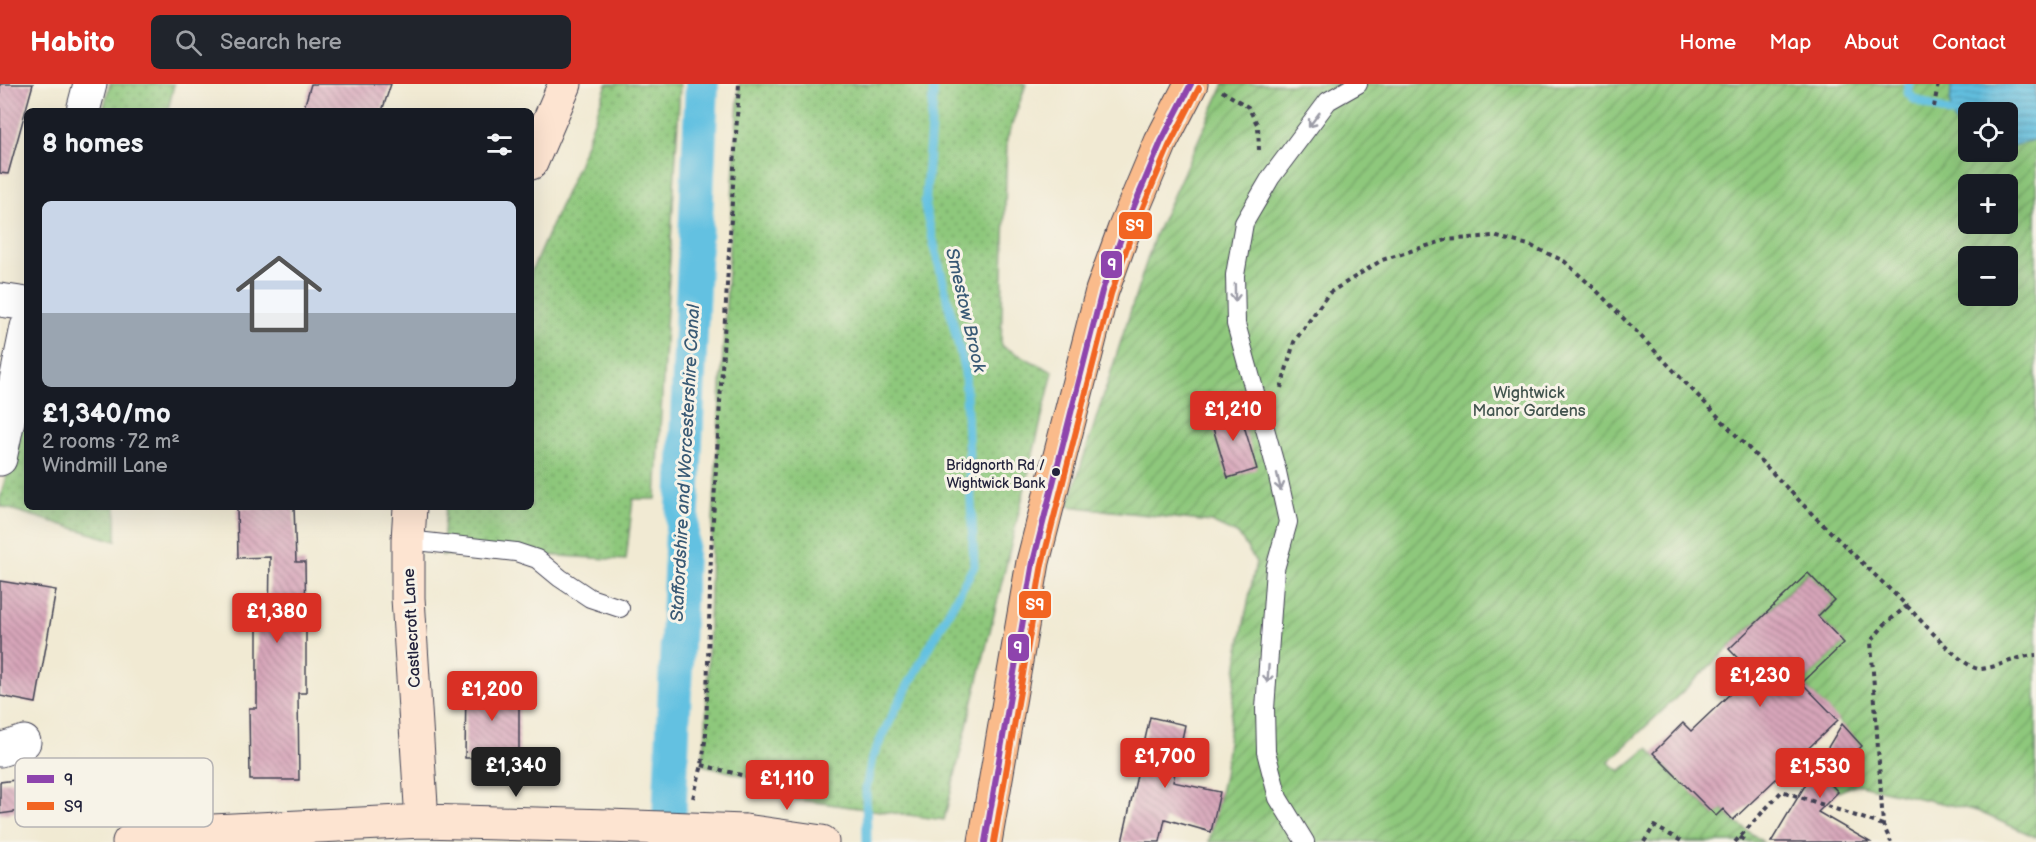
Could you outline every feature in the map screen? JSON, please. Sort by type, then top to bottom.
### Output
[{"type":"highway","points":[[984,842],[1033,562],[1102,291],[1156,153],[1191,84]]},
{"type":"street","points":[[84,108],[90,84]]},
{"type":"street","points":[[534,156],[565,84]]},
{"type":"street","points":[[0,300],[24,304]]},
{"type":"street","points":[[0,459],[24,342]]},
{"type":"street","name":"Castlecroft Lane","points":[[410,510],[409,610],[422,821]]},
{"type":"street","points":[[129,842],[172,833],[422,821],[745,831],[822,842]]},
{"type":"lane","points":[[1305,842],[1278,798],[1266,752],[1266,709],[1275,569],[1288,522],[1277,472],[1236,324],[1235,275],[1244,223],[1271,177],[1328,101],[1358,84]]},
{"type":"lane","points":[[408,540],[516,552],[537,560],[590,598],[620,608]]},
{"type":"path","points":[[692,801],[702,765],[706,733],[711,553],[739,84]]},
{"type":"path","points":[[1934,107],[1938,84]]},
{"type":"path","points":[[1267,438],[1294,342],[1329,293],[1382,260],[1446,240],[1493,236],[1529,245],[1564,261],[1597,291],[1815,517],[1955,655],[1975,669],[2036,655]]},
{"type":"path","points":[[1891,842],[1883,825],[1870,641],[1906,606]]},
{"type":"path","points":[[702,765],[749,777],[745,831]]},
{"type":"path","points":[[1735,842],[1782,791],[1883,825]]},
{"type":"path","points":[[1644,842],[1654,826],[1683,842]]},
{"type":"path","points":[[1740,837],[1747,842]]},
{"type":"green space","points":[[110,84],[174,84],[169,108],[104,108]]},
{"type":"green space","points":[[607,84],[680,84],[656,499],[633,499],[626,560],[543,555],[442,555],[446,510],[534,510],[534,265],[579,163]]},
{"type":"green space","points":[[739,84],[1026,84],[1007,139],[1001,346],[1053,372],[944,820],[757,794],[749,777],[702,765],[706,733],[711,553]]},
{"type":"green space","name":"Wightwick Manor Gardens","points":[[1224,84],[2036,84],[2036,837],[1977,811],[1856,784],[1838,792],[1827,780],[1862,746],[1802,683],[1844,643],[1818,616],[1834,600],[1808,573],[1608,762],[1620,771],[1648,748],[1675,777],[1684,770],[1694,794],[1715,816],[1723,809],[1733,820],[1763,842],[1209,842],[1224,775],[1239,648],[1256,562],[1239,535],[1211,522],[1068,506],[1155,235]]},
{"type":"green space","points":[[24,408],[24,510],[116,510],[116,541],[0,506]]},
{"type":"water","points":[[1951,84],[2036,84],[2036,139],[2018,145],[2018,102],[1958,102],[1958,125],[1953,118],[1950,106]]},
{"type":"building","points":[[0,84],[33,84],[26,108],[24,108],[24,116],[8,174],[0,173]]},
{"type":"building","points":[[311,84],[391,84],[383,108],[304,108]]},
{"type":"building","points":[[1238,406],[1257,469],[1228,478],[1209,415]]},
{"type":"building","points":[[237,510],[294,510],[296,562],[305,562],[306,693],[298,693],[299,780],[250,780],[249,708],[257,708],[257,626],[269,626],[270,557],[238,558]]},
{"type":"building","points":[[1808,573],[1834,600],[1818,616],[1844,643],[1802,683],[1838,720],[1733,820],[1723,809],[1716,816],[1653,753],[1683,723],[1691,731],[1752,673],[1729,649]]},
{"type":"building","points":[[0,581],[56,590],[36,703],[0,696]]},
{"type":"building","points":[[466,685],[519,686],[519,758],[465,758]]},
{"type":"building","points":[[1150,717],[1185,725],[1173,782],[1220,792],[1211,832],[1165,819],[1160,842],[1122,842]]},
{"type":"building","points":[[1842,724],[1862,746],[1827,780],[1838,792],[1818,812],[1870,842],[1771,842]]},
{"type":"building","points":[[15,780],[15,812],[0,814],[0,782]]},
{"type":"waterway","name":"Staffordshire and Worcestershire Canal","points":[[668,842],[702,84]]},
{"type":"waterway","name":"Smestow Brook","points":[[867,842],[866,789],[872,758],[897,706],[974,566],[965,372],[925,207],[934,84]]},
{"type":"waterway","points":[[1909,84],[1907,92],[1914,99],[1951,114]]},
{"type":"transit line","name":"9","points":[[985,842],[1033,562],[1102,291],[1124,230],[1161,142],[1191,84]]},
{"type":"transit line","name":"S9","points":[[994,842],[1042,564],[1111,294],[1132,233],[1169,146],[1199,88]]},
{"type":"place","name":"Bridgnorth Rd / Wightwick Bank","points":[[1056,472]]}]
